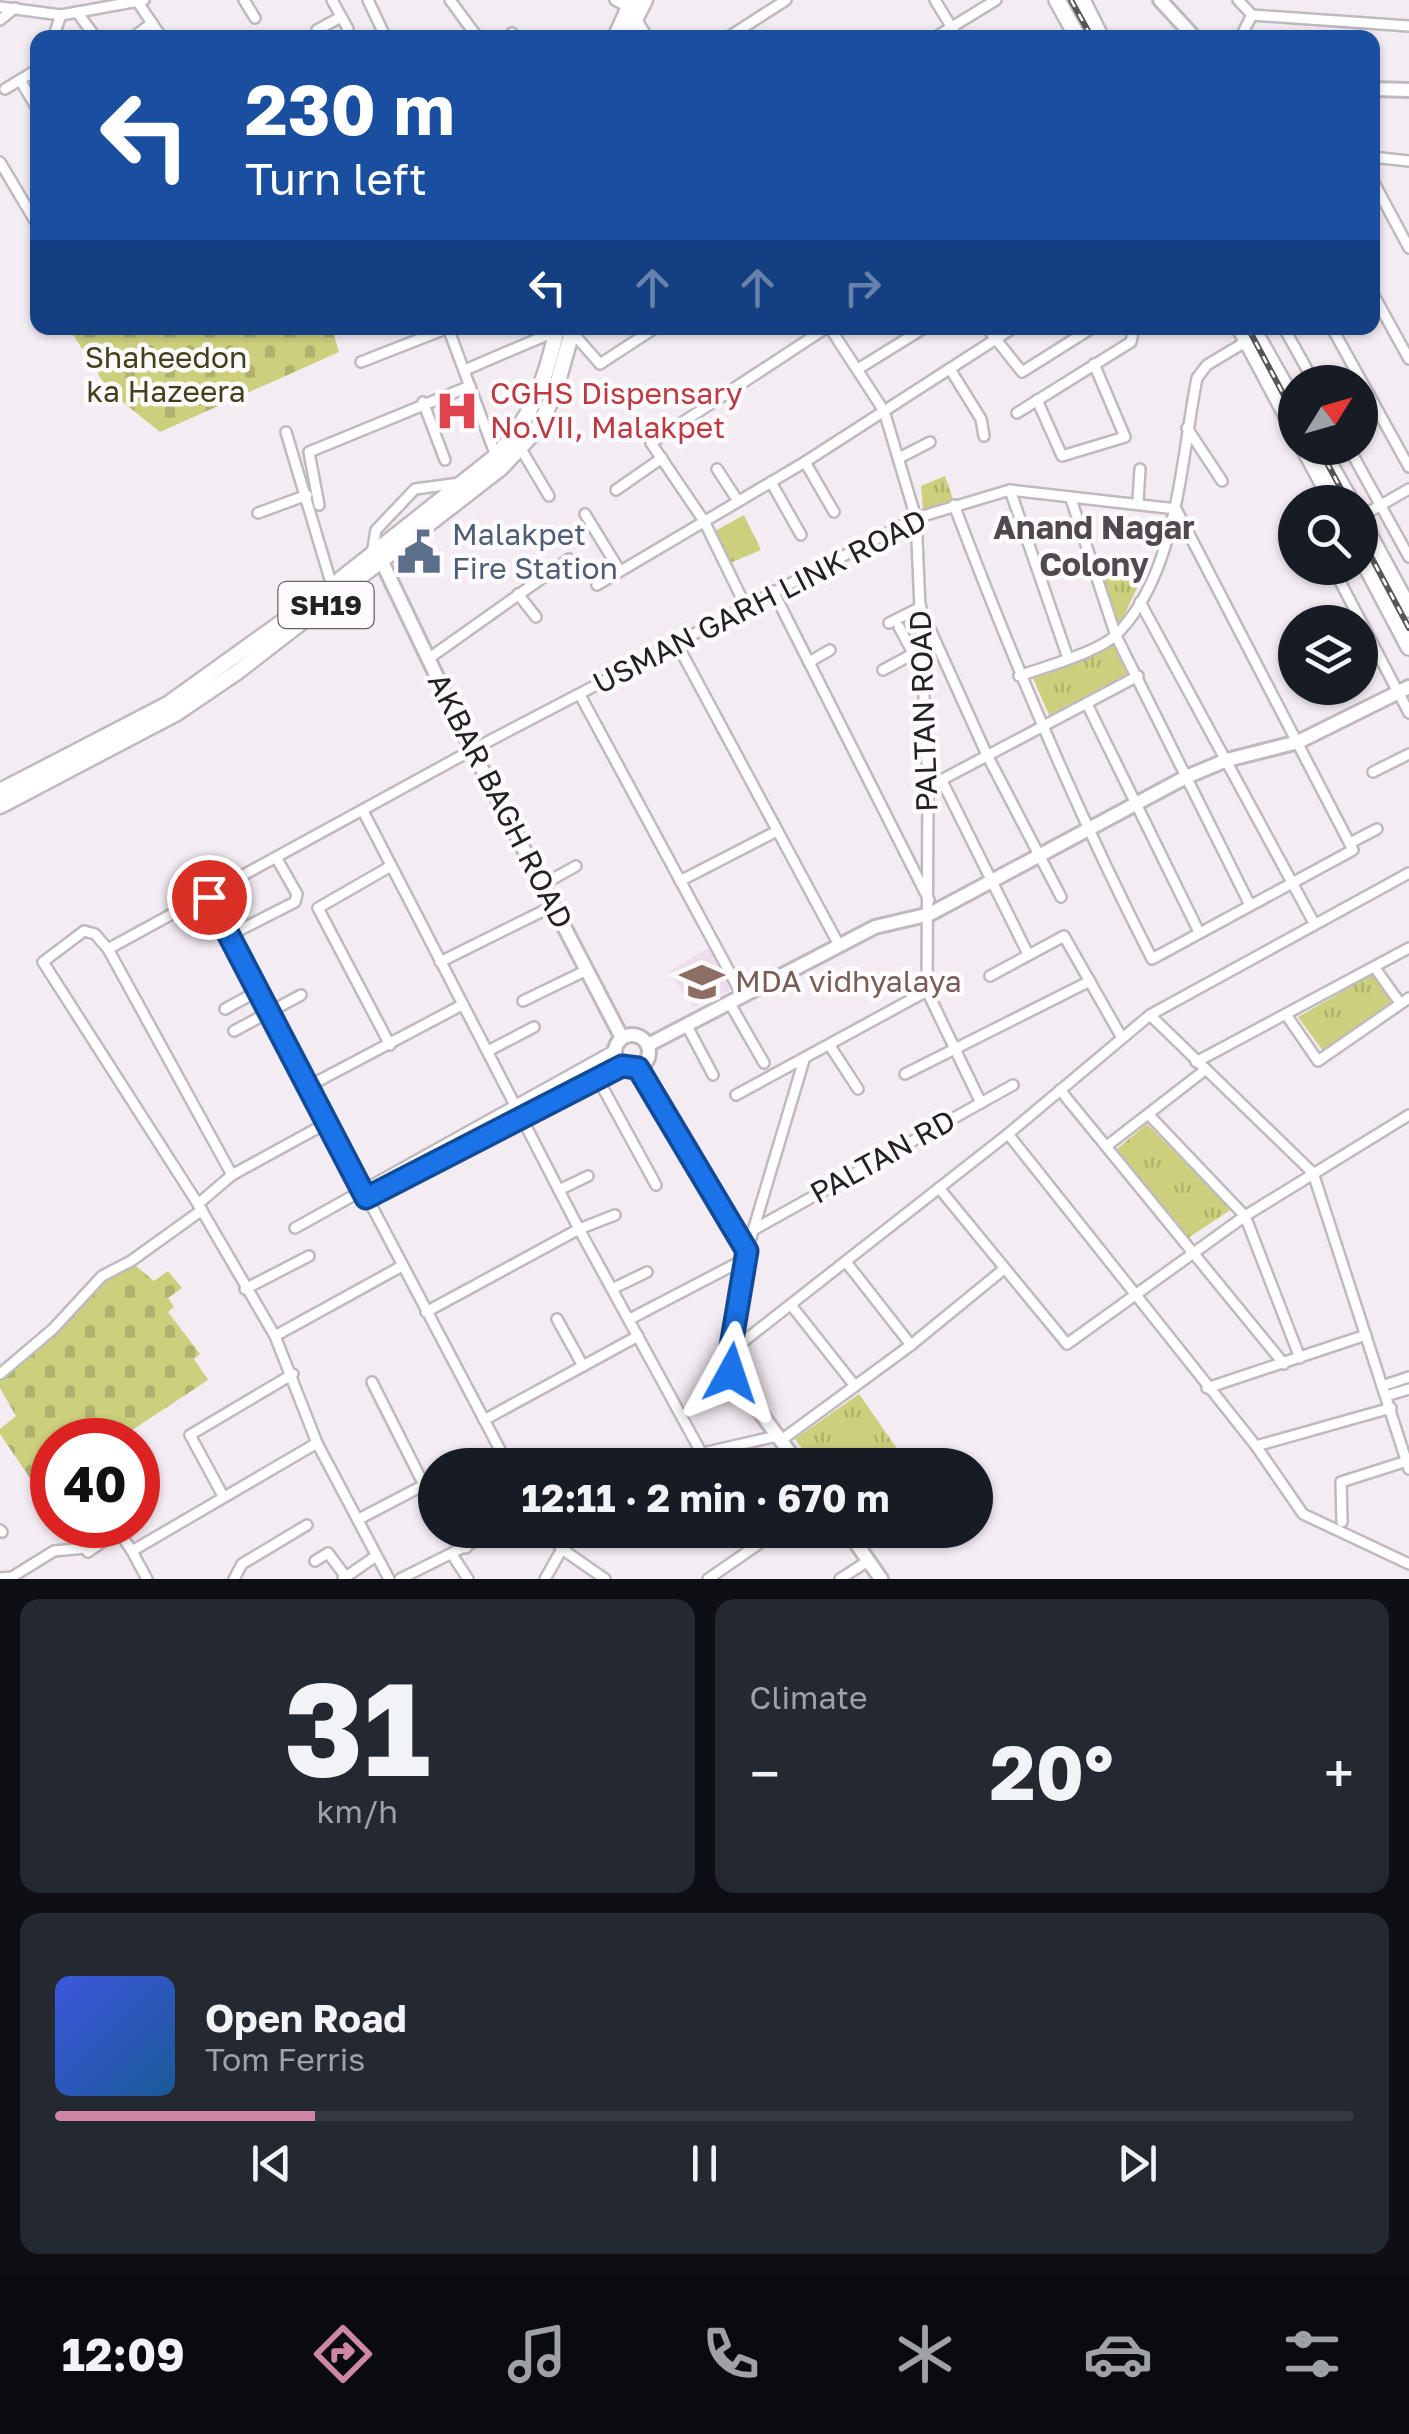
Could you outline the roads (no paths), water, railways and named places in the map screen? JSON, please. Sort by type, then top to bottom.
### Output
[{"type":"highway","points":[[1057,0],[1074,30]]},
{"type":"highway","points":[[1082,0],[1097,30]]},
{"type":"highway","points":[[1247,335],[1278,397]]},
{"type":"highway","points":[[1248,335],[1278,379]]},
{"type":"highway","points":[[1378,551],[1409,609]]},
{"type":"highway","points":[[1376,585],[1409,647]]},
{"type":"main road","points":[[617,30],[627,6],[645,0]]},
{"type":"main road","name":"SH19","points":[[0,790],[168,704],[377,558],[496,456],[518,432],[540,396],[562,335]]},
{"type":"main road","name":"SH19","points":[[0,806],[177,712],[521,449],[539,426],[556,392],[563,335]]},
{"type":"street","points":[[30,0],[34,11]]},
{"type":"street","points":[[244,0],[254,18]]},
{"type":"street","points":[[332,0],[348,29]]},
{"type":"street","points":[[368,0],[382,30]]},
{"type":"street","points":[[450,0],[472,30]]},
{"type":"street","points":[[740,30],[786,0]]},
{"type":"street","points":[[935,0],[953,30]]},
{"type":"street","points":[[945,30],[996,0]]},
{"type":"street","points":[[1160,0],[1188,30]]},
{"type":"street","points":[[1238,0],[1252,15],[1409,26]]},
{"type":"street","points":[[0,7],[61,15],[136,1],[157,30]]},
{"type":"street","points":[[627,6],[643,30]]},
{"type":"street","points":[[0,20],[15,8]]},
{"type":"street","points":[[77,12],[90,30]]},
{"type":"street","points":[[56,30],[61,15]]},
{"type":"street","points":[[1244,30],[1252,15]]},
{"type":"street","points":[[317,30],[342,17]]},
{"type":"street","points":[[143,30],[152,23]]},
{"type":"street","points":[[5,89],[30,74]]},
{"type":"street","points":[[20,80],[30,97]]},
{"type":"street","points":[[1380,89],[1409,90]]},
{"type":"street","points":[[1380,158],[1409,160]]},
{"type":"street","points":[[0,162],[30,213]]},
{"type":"street","points":[[1380,195],[1409,248]]},
{"type":"street","points":[[1380,307],[1409,360]]},
{"type":"street","points":[[361,362],[433,335]]},
{"type":"street","points":[[451,335],[496,456]]},
{"type":"street","points":[[466,370],[552,335]]},
{"type":"street","points":[[569,335],[600,364],[644,335]]},
{"type":"street","points":[[746,607],[704,522],[651,442],[817,335]]},
{"type":"street","name":"PALTAN ROAD","points":[[833,335],[884,411],[916,518],[924,630],[928,787],[928,991],[982,1103]]},
{"type":"street","points":[[858,369],[913,335]]},
{"type":"street","points":[[992,335],[1022,372],[1081,335]]},
{"type":"street","points":[[597,585],[804,462],[1002,335]]},
{"type":"street","points":[[1017,413],[1131,342],[1132,335]]},
{"type":"street","points":[[1019,676],[1116,636],[1140,602],[1176,509],[1197,378],[1242,335]]},
{"type":"street","points":[[1288,335],[1305,365]]},
{"type":"street","points":[[1336,335],[1409,468]]},
{"type":"street","points":[[1037,400],[1062,456],[1125,437],[1094,364]]},
{"type":"street","points":[[950,369],[981,419],[984,436]]},
{"type":"street","points":[[319,506],[309,452],[423,402],[470,386]]},
{"type":"street","points":[[423,402],[446,460]]},
{"type":"street","points":[[1187,428],[1222,482]]},
{"type":"street","points":[[286,432],[332,586]]},
{"type":"street","points":[[899,458],[930,442]]},
{"type":"street","points":[[521,449],[549,496]]},
{"type":"street","points":[[616,490],[662,458]]},
{"type":"street","points":[[804,462],[834,512]]},
{"type":"street","points":[[1358,465],[1409,557]]},
{"type":"street","points":[[717,469],[738,502]]},
{"type":"street","points":[[1138,501],[1140,469]]},
{"type":"street","points":[[770,482],[801,535]]},
{"type":"street","points":[[377,558],[376,530],[416,489],[460,484]]},
{"type":"street","points":[[1379,506],[1409,489]]},
{"type":"street","points":[[1010,490],[1068,658]]},
{"type":"street","name":"USMAN GARH LINK ROAD","points":[[279,862],[472,750],[916,518],[1010,490],[1070,499],[1138,501],[1176,509]]},
{"type":"street","points":[[258,513],[307,495]]},
{"type":"street","points":[[1070,499],[1116,636],[1250,905]]},
{"type":"street","points":[[954,506],[1040,729],[1086,832],[1152,959],[1353,850],[1176,509]]},
{"type":"street","points":[[585,514],[620,571]]},
{"type":"street","name":"AKBAR BAGH ROAD","points":[[377,558],[587,970],[618,1044],[622,1066]]},
{"type":"street","points":[[428,659],[569,559]]},
{"type":"street","points":[[1343,585],[1404,690],[1409,713]]},
{"type":"street","points":[[774,591],[930,908]]},
{"type":"street","points":[[518,594],[536,617]]},
{"type":"street","points":[[1140,602],[1314,923]]},
{"type":"street","points":[[914,653],[894,625],[922,611],[988,756],[1061,897]]},
{"type":"street","points":[[905,638],[924,630]]},
{"type":"street","points":[[676,644],[840,946]]},
{"type":"street","points":[[883,670],[924,648]]},
{"type":"street","points":[[809,662],[830,650]]},
{"type":"street","points":[[928,787],[1138,676]]},
{"type":"street","points":[[648,1044],[875,927],[990,884],[1186,778],[1227,760],[1298,742],[1404,690]]},
{"type":"street","points":[[580,694],[680,881],[764,1063]]},
{"type":"street","points":[[1086,704],[1198,932]]},
{"type":"street","points":[[1374,772],[1409,754]]},
{"type":"street","points":[[942,780],[990,884],[1028,954]]},
{"type":"street","points":[[363,812],[579,1229],[699,1448]]},
{"type":"street","points":[[1350,844],[1377,829]]},
{"type":"street","points":[[680,881],[778,831]]},
{"type":"street","points":[[279,862],[297,900],[234,929],[218,896],[279,862]]},
{"type":"street","points":[[108,949],[279,862]]},
{"type":"street","points":[[390,1044],[318,908],[391,866]]},
{"type":"street","points":[[542,885],[576,866]]},
{"type":"street","points":[[730,1352],[1008,1134],[1150,1015],[1406,875],[1409,887]]},
{"type":"street","points":[[209,897],[499,1448]]},
{"type":"street","points":[[440,962],[553,906]]},
{"type":"street","points":[[232,1175],[108,949],[95,934],[84,931],[43,962],[200,1207],[276,1336],[317,1443],[389,1579]]},
{"type":"street","points":[[990,976],[1064,936],[1122,1038]]},
{"type":"street","points":[[1196,1062],[1409,948]]},
{"type":"street","points":[[1287,1016],[1318,1060],[1405,1001],[1375,968]]},
{"type":"street","points":[[523,1000],[587,970]]},
{"type":"street","points":[[905,1074],[1090,981]]},
{"type":"street","points":[[224,1009],[258,991]]},
{"type":"street","points":[[736,1095],[928,991]]},
{"type":"street","points":[[234,1031],[302,996]]},
{"type":"street","points":[[307,1086],[462,1005]]},
{"type":"street","points":[[1150,1015],[1313,1173],[1408,1465],[1341,1482],[1342,1522]]},
{"type":"street","points":[[686,1024],[714,1075]]},
{"type":"street","points":[[488,1051],[534,1027]]},
{"type":"street","points":[[295,1228],[618,1044],[636,1035],[648,1044]]},
{"type":"street","points":[[366,1198],[622,1066],[638,1068],[647,1061],[648,1044]]},
{"type":"street","points":[[830,1046],[858,1089]]},
{"type":"street","points":[[786,1448],[731,1373],[730,1352],[746,1255],[804,1060]]},
{"type":"street","points":[[638,1068],[746,1255]]},
{"type":"street","points":[[1108,1144],[1206,1070]]},
{"type":"street","points":[[598,1079],[656,1184]]},
{"type":"street","name":"PALTAN RD","points":[[753,1230],[1013,1084]]},
{"type":"street","points":[[1060,1090],[1284,1364]]},
{"type":"street","points":[[1149,1115],[1245,1216],[1300,1358]]},
{"type":"street","points":[[939,1188],[1067,1344],[1245,1216],[1409,1115]]},
{"type":"street","points":[[0,1374],[53,1329],[102,1276],[132,1261],[200,1207],[232,1175],[326,1124]]},
{"type":"street","points":[[1008,1134],[1256,1446],[1303,1514],[1409,1564]]},
{"type":"street","points":[[559,1190],[588,1176]]},
{"type":"street","points":[[426,1312],[579,1229],[615,1215]]},
{"type":"street","points":[[630,1319],[746,1255]]},
{"type":"street","points":[[245,1288],[309,1256]]},
{"type":"street","points":[[846,1262],[911,1345]]},
{"type":"street","points":[[276,1336],[402,1266]]},
{"type":"street","points":[[731,1448],[779,1438],[911,1345],[1004,1269]]},
{"type":"street","points":[[612,1289],[646,1272]]},
{"type":"street","points":[[791,1305],[855,1386]]},
{"type":"street","points":[[558,1318],[583,1366]]},
{"type":"street","points":[[1207,1388],[1366,1335]]},
{"type":"street","points":[[484,1420],[638,1336]]},
{"type":"street","points":[[223,1496],[190,1435],[292,1374]]},
{"type":"street","points":[[1384,1391],[1409,1377]]},
{"type":"street","points":[[359,1519],[424,1484],[372,1382]]},
{"type":"street","points":[[1384,1391],[1409,1388]]},
{"type":"street","points":[[1256,1446],[1391,1408]]},
{"type":"street","points":[[132,1551],[317,1443]]},
{"type":"street","points":[[234,1579],[236,1568],[307,1525]]},
{"type":"street","points":[[0,1578],[12,1577],[54,1551],[85,1548]]},
{"type":"street","points":[[130,1548],[147,1579]]},
{"type":"street","points":[[400,1579],[466,1548]]},
{"type":"street","points":[[708,1579],[753,1548]]},
{"type":"street","points":[[859,1548],[881,1579]]},
{"type":"street","points":[[545,1579],[562,1550],[605,1579]]},
{"type":"street","points":[[315,1561],[328,1554],[344,1578],[376,1556]]},
{"type":"street","points":[[453,1556],[468,1579]]},
{"type":"street","points":[[840,1579],[868,1560]]},
{"type":"railway","points":[[1071,0],[1088,30]]},
{"type":"railway","points":[[1252,335],[1278,384]]},
{"type":"railway","points":[[1328,465],[1339,485]]},
{"type":"railway","points":[[1378,570],[1409,628]]},
{"type":"place","name":"CGHS Dispensary No.VII, Malakpet","points":[[457,411]]},
{"type":"place","name":"Malakpet Fire Station","points":[[419,552]]},
{"type":"place","name":"MDA vidhyalaya","points":[[702,982]]},
{"type":"district","name":"Anand Nagar Colony","points":[[1094,546]]},
{"type":"park label","name":"Shaheedon ka Hazeera","points":[[166,375]]}]
